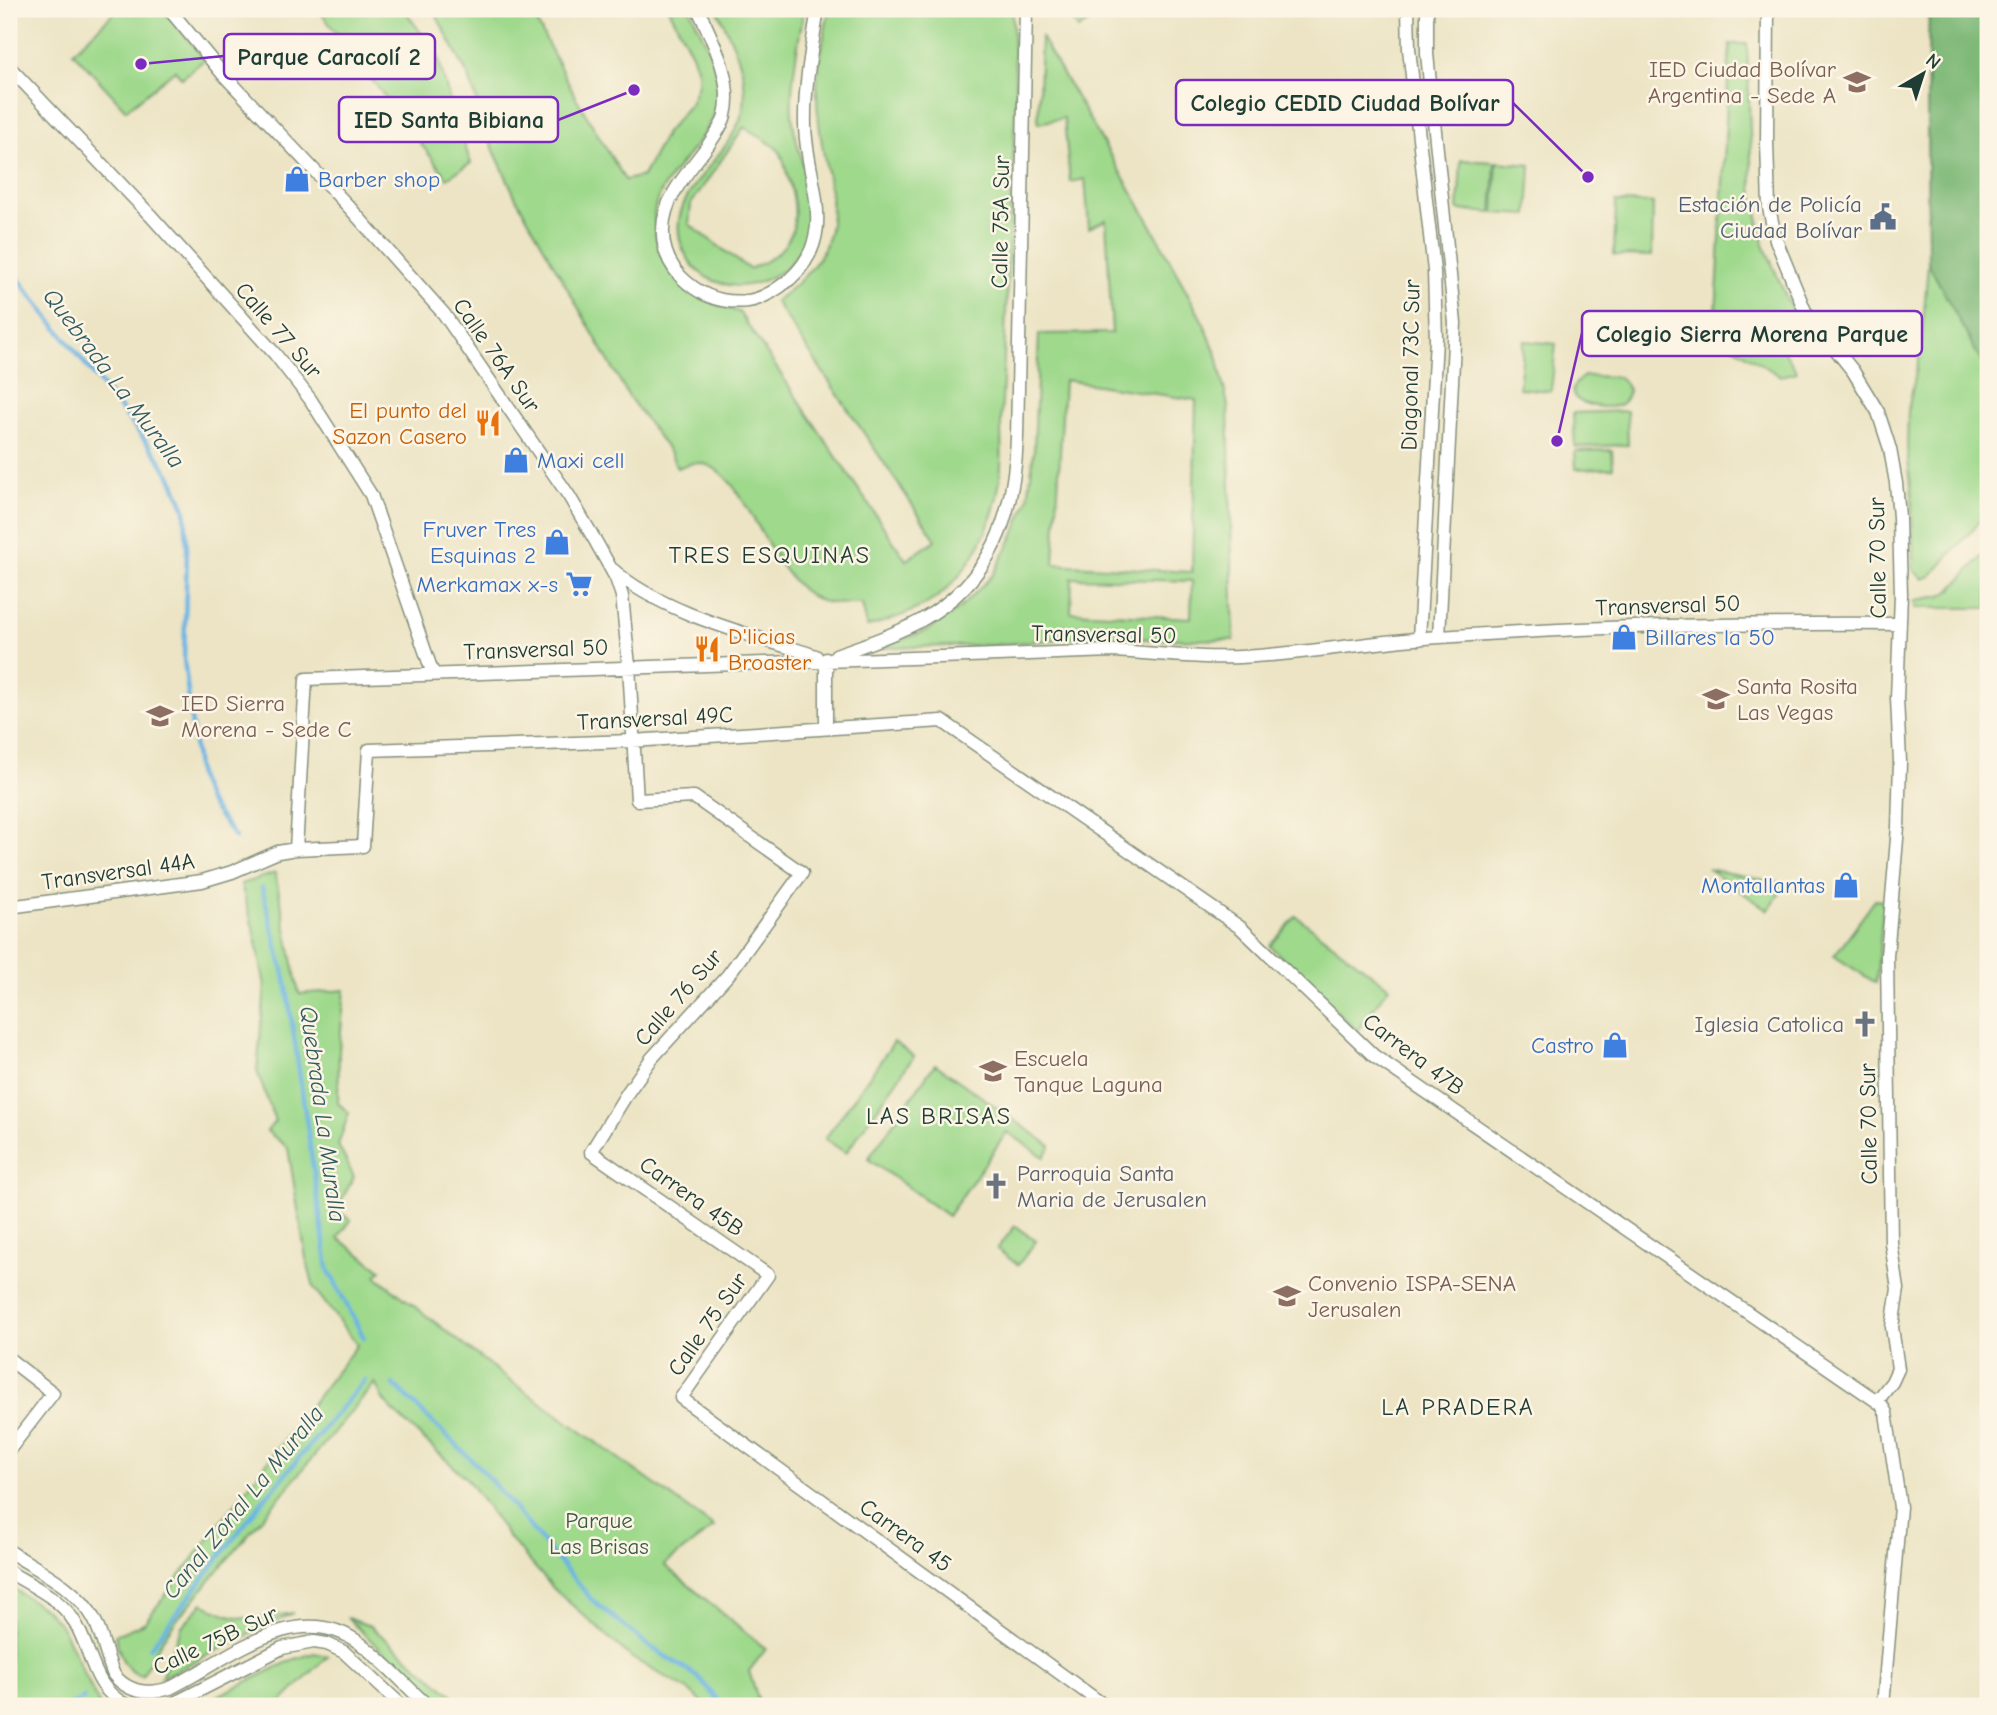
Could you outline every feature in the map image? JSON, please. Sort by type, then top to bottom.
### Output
[{"type":"street","name":"Calle 76A Sur","points":[[169,9],[222,73],[349,207],[444,314],[569,496],[609,566],[622,596],[629,666],[636,800],[694,797],[802,873]]},
{"type":"street","points":[[698,9],[722,68],[726,85],[725,116],[704,153],[667,203],[663,215],[663,238],[671,266],[688,283],[708,296],[732,303],[754,300],[788,280],[809,258],[815,244],[818,230],[816,202],[805,127],[808,75],[818,9]]},
{"type":"street","name":"Calle 75A Sur","points":[[826,659],[920,621],[956,597],[971,580],[1001,534],[1014,482],[1017,437],[1027,9]]},
{"type":"street","name":"Diagonal 73C Sur","points":[[1408,9],[1409,49],[1433,271],[1436,340],[1419,639]]},
{"type":"street","name":"Diagonal 73C Sur","points":[[1427,9],[1426,46],[1455,323],[1439,637]]},
{"type":"street","name":"Calle 70 Sur","points":[[1768,9],[1769,208],[1776,240],[1805,311],[1853,371],[1881,419],[1894,467],[1899,517],[1900,624],[1897,698],[1900,762],[1898,827],[1887,956],[1891,1243],[1898,1289],[1892,1327],[1898,1364],[1895,1377],[1877,1401]]},
{"type":"street","name":"Calle 77 Sur","points":[[9,67],[151,216],[275,354],[310,399],[371,495],[433,674]]},
{"type":"street","points":[[609,566],[646,592],[681,609],[826,659],[826,729]]},
{"type":"street","name":"Transversal 50","points":[[296,849],[306,679],[1113,651],[1189,657],[1242,657],[1439,637],[1617,627],[1759,623],[1900,624]]},
{"type":"street","name":"Carrera 47B","points":[[942,721],[1241,928],[1374,1056],[1877,1401]]},
{"type":"street","name":"Transversal 49C","points":[[363,846],[369,750],[632,741],[942,721]]},
{"type":"street","name":"Transversal 44A","points":[[9,907],[182,885],[232,873],[264,857],[296,849],[363,846]]},
{"type":"street","name":"Calle 76 Sur","points":[[591,1152],[652,1058],[728,975],[802,873]]},
{"type":"street","name":"Carrera 45B","points":[[591,1152],[768,1275]]},
{"type":"street","name":"Calle 75 Sur","points":[[681,1398],[768,1275]]},
{"type":"street","points":[[9,1359],[53,1393],[9,1450]]},
{"type":"street","name":"Carrera 45","points":[[681,1398],[1105,1706]]},
{"type":"street","points":[[1877,1401],[1886,1413],[1900,1507],[1883,1706]]},
{"type":"street","name":"Calle 75B Sur","points":[[9,1552],[63,1586],[81,1601],[94,1619],[114,1675],[125,1686],[142,1692],[170,1688],[279,1630],[316,1626],[346,1635],[371,1652],[428,1706]]},
{"type":"street","points":[[9,1572],[48,1596],[67,1612],[78,1629],[101,1683],[114,1698],[128,1706]]},
{"type":"street","name":"Calle 75B Sur","points":[[169,1706],[282,1647],[314,1642],[337,1647],[351,1657],[402,1706]]},
{"type":"green space","points":[[118,9],[163,9],[205,59],[182,78],[175,70],[126,110],[73,52]]},
{"type":"green space","points":[[318,9],[404,9],[438,57],[453,113],[471,163],[447,178]]},
{"type":"green space","points":[[433,9],[530,9],[575,96],[625,180],[643,176],[665,134],[690,104],[698,84],[698,71],[692,54],[669,9],[690,9],[714,65],[717,100],[707,128],[666,184],[657,201],[654,222],[659,248],[673,275],[684,285],[709,301],[739,312],[906,560],[936,540],[775,301],[803,278],[821,255],[830,232],[832,209],[817,99],[819,65],[829,9],[1012,9],[1016,93],[999,484],[990,521],[982,539],[973,556],[950,586],[928,603],[867,627],[862,604],[824,602],[801,588],[770,548],[744,502],[715,469],[698,463],[677,468],[671,454],[629,397],[515,196],[491,144],[469,77]]},
{"type":"green space","points":[[717,9],[804,9],[795,61],[792,114],[809,195],[808,227],[800,249],[789,265],[773,276],[744,286],[721,283],[698,271],[683,249],[679,229],[681,211],[689,194],[726,145],[743,110],[745,97],[742,70]],"holes":[[[744,127],[780,152],[795,209],[791,234],[785,245],[776,254],[749,269],[689,224],[691,204]]]},
{"type":"green space","points":[[1067,9],[1109,9],[1078,29]]},
{"type":"green space","points":[[1929,9],[1988,9],[1988,512],[1931,576],[1923,579],[1913,570],[1912,497],[1907,448],[1908,410],[1921,348],[1928,263]]},
{"type":"green space","points":[[1929,9],[1988,9],[1988,374],[1928,263]]},
{"type":"green space","points":[[1041,37],[1149,221],[1204,324],[1217,355],[1228,406],[1234,640],[1072,638],[994,645],[876,648],[926,631],[961,607],[993,575],[1014,535],[1028,499],[1034,450],[1039,334],[1112,333],[1106,220],[1089,228],[1085,179],[1070,182],[1064,118],[1038,123]],"holes":[[[1064,380],[1196,400],[1192,572],[1054,564]],[[1072,578],[1192,581],[1191,618],[1071,612]]]},
{"type":"green space","points":[[1730,44],[1747,44],[1752,188],[1764,245],[1794,315],[1771,330],[1797,372],[1780,376],[1715,335]]},
{"type":"green space","points":[[1461,160],[1495,162],[1492,213],[1458,210]]},
{"type":"green space","points":[[1497,162],[1531,165],[1528,215],[1494,213]]},
{"type":"green space","points":[[1616,202],[1653,203],[1652,256],[1614,255]]},
{"type":"green space","points":[[1524,341],[1556,344],[1551,391],[1519,388]]},
{"type":"green space","points":[[1584,376],[1619,377],[1629,391],[1627,397],[1621,404],[1611,407],[1582,402],[1575,398],[1573,392],[1575,384]]},
{"type":"green space","points":[[1627,411],[1628,445],[1575,447],[1573,413]]},
{"type":"green space","points":[[1612,450],[1613,468],[1576,469],[1575,451]]},
{"type":"green space","points":[[1988,550],[1988,608],[1915,608],[1915,600],[1941,596],[1951,590]]},
{"type":"green space","points":[[1708,869],[1786,884],[1768,910]]},
{"type":"green space","name":"Parque Las Brisas","points":[[275,873],[299,994],[345,990],[339,1050],[338,1103],[349,1113],[338,1145],[354,1177],[336,1210],[351,1220],[338,1238],[381,1270],[376,1276],[505,1377],[714,1527],[664,1565],[766,1649],[749,1671],[760,1706],[707,1706],[688,1690],[632,1658],[554,1589],[509,1538],[467,1479],[395,1413],[384,1401],[375,1383],[174,1623],[142,1676],[130,1670],[123,1660],[115,1635],[144,1623],[357,1345],[314,1288],[306,1258],[288,1148],[267,1131],[275,1121],[257,1071],[265,986],[241,884]]},
{"type":"green space","points":[[1875,900],[1884,901],[1876,983],[1834,956]]},
{"type":"green space","points":[[1296,916],[1389,987],[1357,1031],[1270,946]]},
{"type":"green space","points":[[894,1042],[914,1056],[846,1153],[825,1139]]},
{"type":"green space","points":[[935,1064],[1051,1146],[1044,1157],[1007,1132],[948,1216],[868,1159]]},
{"type":"green space","points":[[1015,1226],[1036,1241],[1018,1265],[997,1249]]},
{"type":"green space","points":[[9,1586],[45,1609],[61,1625],[100,1706],[9,1706]]},
{"type":"green space","points":[[203,1603],[237,1617],[257,1618],[293,1613],[161,1678],[182,1626]]},
{"type":"green space","points":[[347,1618],[370,1626],[466,1706],[442,1706]]},
{"type":"green space","points":[[314,1653],[328,1656],[279,1704],[280,1706],[197,1706],[292,1660]]},
{"type":"waterway","name":"Quebrada La Muralla","points":[[9,267],[155,453],[171,477],[185,509],[187,549],[184,659],[198,777],[208,801],[235,837]]},
{"type":"waterway","name":"Quebrada La Muralla","points":[[262,888],[286,982],[328,1269],[364,1338]]},
{"type":"waterway","name":"Canal Zonal La Muralla","points":[[150,1648],[260,1504],[365,1380]]},
{"type":"waterway","name":"Quebrada La Muralla","points":[[393,1384],[482,1470],[591,1599],[649,1646],[697,1676],[723,1706]]},
{"type":"waterway","name":"Canal Zonal La Muralla","points":[[68,1706],[84,1698]]},
{"type":"place","name":"Parque Caracolí 2","points":[[141,64]]},
{"type":"place","name":"IED Ciudad Bolívar Argentina - Sede A","points":[[1857,82]]},
{"type":"place","name":"IED Santa Bibiana","points":[[634,90]]},
{"type":"place","name":"Colegio CEDID Ciudad Bolívar","points":[[1588,177]]},
{"type":"place","name":"Barber shop","points":[[297,179]]},
{"type":"place","name":"Estación de Policía Ciudad Bolívar","points":[[1883,217]]},
{"type":"place","name":"El punto del Sazon Casero","points":[[488,423]]},
{"type":"place","name":"Colegio Sierra Morena Parque","points":[[1557,441]]},
{"type":"place","name":"Maxi cell","points":[[516,460]]},
{"type":"place","name":"Fruver Tres Esquinas 2","points":[[557,542]]},
{"type":"place","name":"Merkamax x-s","points":[[579,584]]},
{"type":"place","name":"Billares la 50","points":[[1624,637]]},
{"type":"place","name":"D'licias Broaster","points":[[707,649]]},
{"type":"place","name":"Santa Rosita Las Vegas","points":[[1716,699]]},
{"type":"place","name":"IED Sierra Morena - Sede C","points":[[160,716]]},
{"type":"place","name":"Montallantas","points":[[1846,885]]},
{"type":"place","name":"Iglesia Catolica","points":[[1865,1024]]},
{"type":"place","name":"Castro","points":[[1615,1045]]},
{"type":"place","name":"Escuela Tanque Laguna","points":[[993,1071]]},
{"type":"place","name":"Parroquia Santa Maria de Jerusalen","points":[[996,1186]]},
{"type":"place","name":"Convenio ISPA-SENA Jerusalen","points":[[1287,1296]]},
{"type":"district","name":"TRES ESQUINAS","points":[[770,555]]},
{"type":"district","name":"LAS BRISAS","points":[[939,1116]]},
{"type":"district","name":"LA PRADERA","points":[[1458,1407]]}]
